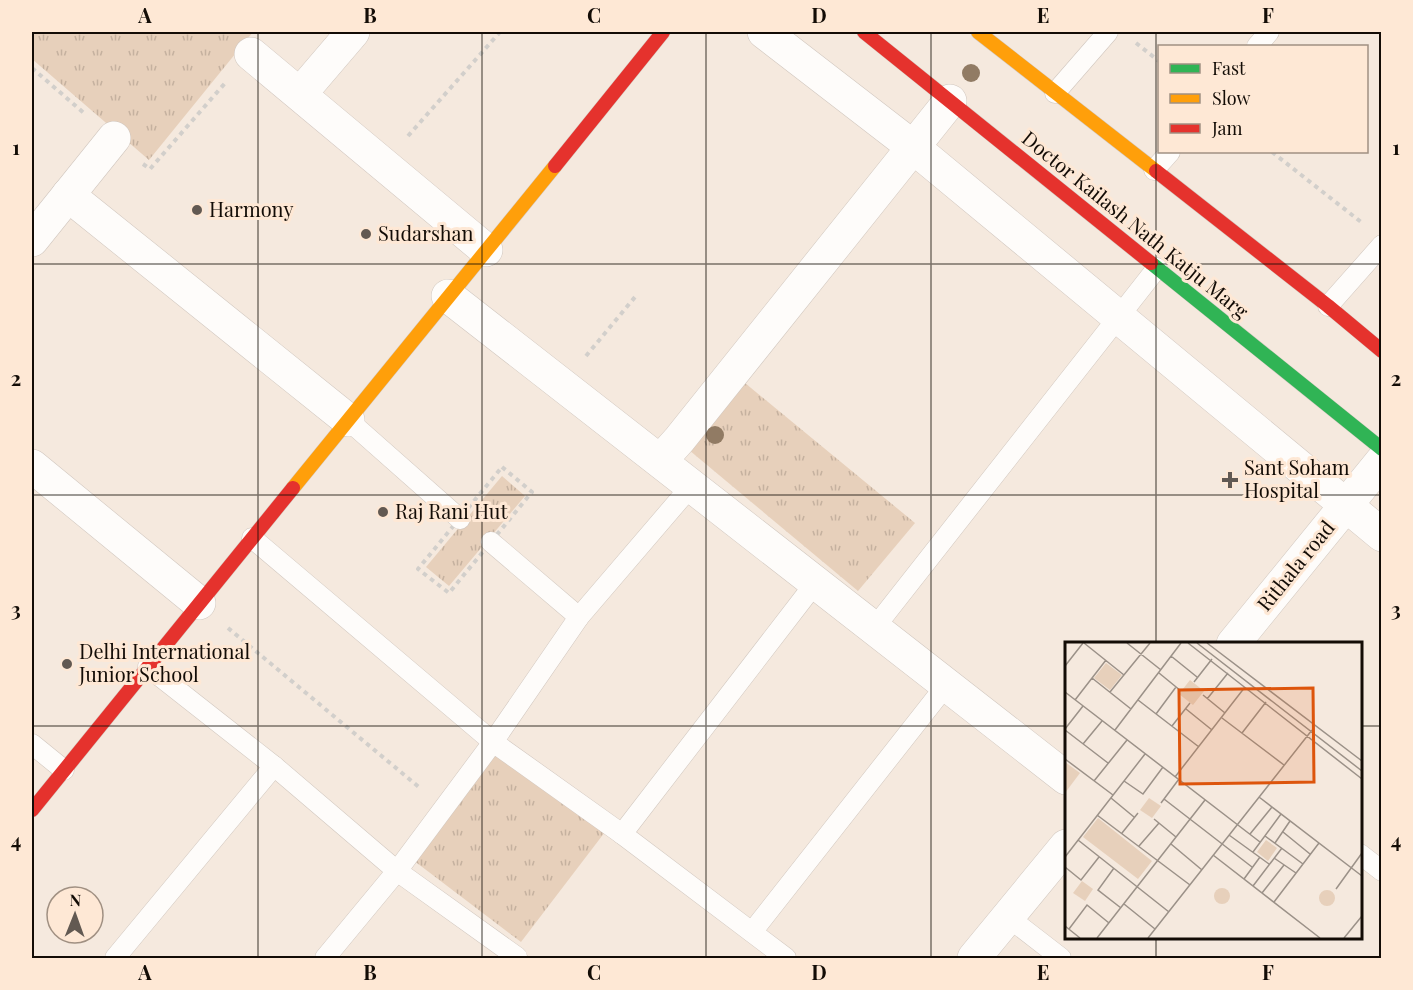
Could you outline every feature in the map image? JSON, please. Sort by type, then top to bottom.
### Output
[{"type":"main road","points":[[32,810],[663,32]]},
{"type":"main road","name":"Doctor Kailash Nath Katju Marg","points":[[864,32],[1382,449]]},
{"type":"main road","points":[[978,32],[1328,306],[1382,351]]},
{"type":"street","points":[[300,94],[353,32]]},
{"type":"street","points":[[764,32],[912,147],[1382,535]]},
{"type":"street","points":[[251,54],[486,250]]},
{"type":"street","points":[[661,460],[950,101]]},
{"type":"street","points":[[32,240],[114,138]]},
{"type":"street","points":[[68,195],[348,420]]},
{"type":"street","points":[[448,296],[1065,777]]},
{"type":"street","name":"Rithala road","points":[[1235,642],[1382,461]]},
{"type":"street","points":[[32,466],[199,603]]},
{"type":"street","points":[[974,958],[1065,847]]},
{"type":"lane","points":[[1055,93],[1108,32]]},
{"type":"lane","points":[[1258,45],[1269,32]]},
{"type":"lane","points":[[1154,170],[1169,153]]},
{"type":"lane","points":[[1328,306],[1382,245]]},
{"type":"lane","points":[[875,627],[1157,268]]},
{"type":"lane","points":[[348,420],[460,519]]},
{"type":"lane","points":[[325,958],[444,808],[493,742],[579,617],[692,485]]},
{"type":"lane","points":[[252,538],[493,742],[622,834],[786,958]]},
{"type":"lane","points":[[491,542],[579,617]]},
{"type":"lane","points":[[622,834],[816,582]]},
{"type":"lane","points":[[148,667],[274,766],[396,871],[518,958]]},
{"type":"lane","points":[[752,932],[947,684]]},
{"type":"lane","points":[[32,744],[64,770]]},
{"type":"lane","points":[[115,958],[274,766]]},
{"type":"lane","points":[[1362,856],[1382,871]]},
{"type":"lane","points":[[1008,917],[1061,958]]},
{"type":"path","points":[[383,163],[500,32]]},
{"type":"path","points":[[1129,38],[1158,60]]},
{"type":"path","points":[[32,68],[150,170],[251,54]]},
{"type":"path","points":[[32,80],[37,73]]},
{"type":"path","points":[[1273,153],[1363,224]]},
{"type":"path","points":[[562,384],[635,297]]},
{"type":"path","points":[[199,603],[444,808]]},
{"type":"green space","points":[[32,32],[253,32],[149,160],[32,59]]},
{"type":"green space","points":[[745,383],[915,523],[858,591],[689,450]]},
{"type":"green space","points":[[502,476],[525,496],[449,586],[426,567]]},
{"type":"green space","points":[[498,750],[605,832],[521,942],[413,860]]},
{"type":"traffic: fast","points":[[1151,263],[1382,449]]},
{"type":"traffic: slow","points":[[978,32],[1156,171]]},
{"type":"traffic: slow","points":[[293,488],[555,166]]},
{"type":"traffic: jam","points":[[555,166],[663,32]]},
{"type":"traffic: jam","points":[[864,32],[1151,263]]},
{"type":"traffic: jam","points":[[1156,171],[1382,351]]},
{"type":"traffic: jam","points":[[32,810],[293,488]]},
{"type":"place","name":"Harmony","points":[[197,210]]},
{"type":"place","name":"Sudarshan","points":[[366,234]]},
{"type":"place","name":"Sant Soham Hospital","points":[[1230,480]]},
{"type":"place","name":"Raj Rani Hut","points":[[383,512]]},
{"type":"place","name":"Delhi International Junior School","points":[[67,664]]}]
